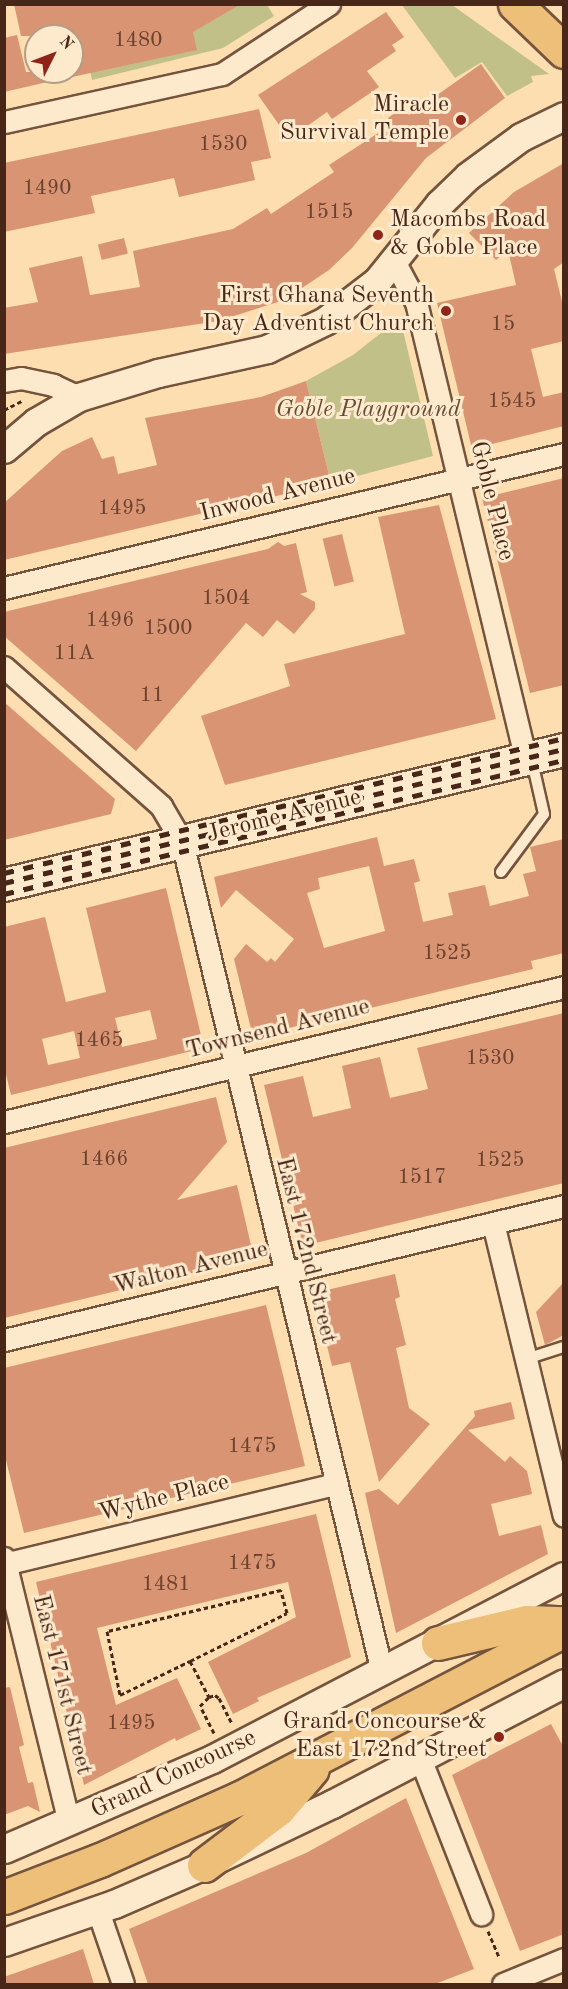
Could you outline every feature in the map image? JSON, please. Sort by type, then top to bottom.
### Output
[{"type":"main road","points":[[515,4],[564,51]]},
{"type":"main road","name":"Jerome Avenue","points":[[4,885],[564,750]]},
{"type":"main road","points":[[438,1643],[527,1622],[564,1623]]},
{"type":"main road","name":"Grand Concourse","points":[[4,1897],[160,1835],[323,1756],[564,1630]]},
{"type":"main road","points":[[204,1865],[278,1809],[323,1756]]},
{"type":"street","points":[[4,122],[222,74],[328,4]]},
{"type":"street","points":[[4,449],[36,422],[79,397],[158,373],[267,349],[300,336],[355,300],[394,261],[468,176],[521,137],[564,116]]},
{"type":"street","name":"Goble Place","points":[[394,261],[416,302],[529,758]]},
{"type":"street","points":[[4,381],[21,378],[53,385],[79,397]]},
{"type":"street","name":"Inwood Avenue","points":[[4,588],[564,454]]},
{"type":"street","name":"East 172nd Street","points":[[4,667],[161,806],[182,842],[283,1273],[382,1672]]},
{"type":"street","name":"Townsend Avenue","points":[[4,1122],[564,987]]},
{"type":"street","name":"Walton Avenue","points":[[4,1340],[564,1206]]},
{"type":"street","points":[[493,1223],[564,1516]]},
{"type":"street","name":"Wythe Place","points":[[5,1562],[335,1484]]},
{"type":"street","name":"East 171st Street","points":[[5,1562],[69,1823]]},
{"type":"street","name":"Grand Concourse","points":[[4,1849],[69,1823],[212,1759],[564,1576]]},
{"type":"street","points":[[4,1942],[98,1908],[204,1865],[420,1758],[564,1683]]},
{"type":"street","points":[[420,1758],[485,1923]]},
{"type":"street","points":[[98,1908],[123,1984]]},
{"type":"street","points":[[507,1984],[564,1959]]},
{"type":"lane","points":[[501,872],[544,814],[529,758]]},
{"type":"lane","points":[[526,1359],[564,1347]]},
{"type":"path","points":[[4,410],[31,396]]},
{"type":"path","points":[[281,1590],[286,1613],[190,1661],[120,1695],[106,1631],[281,1590]]},
{"type":"path","points":[[190,1661],[209,1697]]},
{"type":"path","points":[[214,1734],[200,1706],[209,1697],[215,1695],[219,1698],[233,1726]]},
{"type":"path","points":[[485,1923],[499,1957]]},
{"type":"green space","points":[[76,5],[267,5],[274,16],[223,48],[92,80],[84,42],[84,24],[80,24]]},
{"type":"green space","points":[[402,5],[452,5],[549,74],[531,76],[533,82],[507,96],[482,62],[455,78]]},
{"type":"green space","name":"Goble Playground","points":[[400,318],[433,456],[331,483],[306,381],[353,355]]},
{"type":"building","points":[[14,4],[241,4],[193,32],[197,50],[84,74],[84,24],[24,24],[24,36],[21,36]]},
{"type":"building","points":[[386,12],[404,37],[392,45],[396,51],[367,71],[379,87],[332,119],[327,112],[289,139],[258,95]]},
{"type":"building","points":[[17,35],[24,64],[24,84],[39,84],[4,92],[4,38]]},
{"type":"building","points":[[481,64],[505,98],[426,158],[352,248],[329,270],[284,300],[218,321],[4,354],[4,308],[38,302],[29,268],[82,256],[90,295],[140,287],[133,251],[233,229],[267,208],[271,214],[334,172],[329,165],[392,124],[388,118],[403,107],[409,115]]},
{"type":"building","points":[[259,109],[271,158],[251,162],[255,180],[179,197],[174,178],[91,196],[95,213],[4,232],[4,163]]},
{"type":"building","points":[[564,163],[564,262],[554,269],[564,310],[564,341],[531,349],[543,397],[564,392],[564,426],[472,449],[437,303],[516,285],[508,250],[496,260],[469,233],[514,192]]},
{"type":"building","points":[[124,238],[128,254],[102,260],[98,245]]},
{"type":"building","points":[[306,381],[331,483],[4,560],[4,503],[62,451],[92,437],[102,459],[114,456],[118,474],[157,465],[145,418],[261,397]]},
{"type":"building","points":[[564,478],[564,685],[530,693],[482,498]]},
{"type":"building","points":[[439,505],[496,719],[225,785],[201,716],[290,686],[284,664],[405,634],[378,517]]},
{"type":"building","points":[[342,534],[354,582],[334,586],[323,539]]},
{"type":"building","points":[[278,542],[284,546],[296,543],[307,592],[300,594],[315,602],[315,609],[294,634],[277,620],[263,637],[246,623],[136,751],[4,636],[4,612],[268,549]]},
{"type":"building","points":[[4,702],[115,799],[111,814],[4,840]]},
{"type":"building","points":[[377,837],[384,866],[414,859],[420,881],[414,883],[423,922],[453,915],[448,893],[485,885],[490,906],[529,896],[523,874],[536,871],[530,847],[564,839],[564,953],[531,961],[533,969],[312,1022],[299,1012],[297,1026],[253,1037],[234,959],[246,944],[267,962],[271,958],[275,962],[294,939],[236,890],[221,908],[214,877]],"holes":[[[369,866],[385,931],[324,948],[307,893],[320,889],[318,878]]]},
{"type":"building","points":[[166,888],[204,1048],[11,1095],[4,1066],[4,927],[45,917],[66,1002],[106,992],[86,908]],"holes":[[[150,1010],[157,1039],[122,1047],[115,1018]],[[74,1031],[80,1058],[48,1065],[42,1039]]]},
{"type":"building","points":[[564,1013],[564,1183],[303,1246],[264,1085],[303,1076],[313,1117],[351,1108],[342,1066],[380,1057],[390,1098],[428,1089],[417,1048]]},
{"type":"building","points":[[216,1097],[227,1142],[177,1200],[237,1185],[254,1258],[4,1318],[4,1148]]},
{"type":"building","points":[[395,1274],[400,1297],[395,1299],[406,1345],[396,1348],[409,1408],[430,1424],[379,1482],[350,1362],[332,1366],[314,1293]]},
{"type":"building","points":[[564,1282],[564,1335],[545,1345],[536,1312]]},
{"type":"building","points":[[266,1305],[305,1466],[24,1533],[4,1452],[4,1368]]},
{"type":"building","points":[[511,1402],[515,1419],[468,1430],[505,1462],[510,1456],[527,1471],[532,1494],[491,1504],[499,1536],[541,1525],[548,1554],[396,1633],[365,1493],[379,1489],[398,1505],[475,1416],[474,1411]]},
{"type":"building","points":[[316,1514],[351,1657],[257,1698],[259,1701],[233,1714],[208,1662],[296,1617],[288,1582],[97,1628],[116,1705],[177,1678],[201,1729],[176,1741],[175,1738],[84,1785],[36,1582]]},
{"type":"building","points":[[10,1687],[24,1745],[19,1747],[28,1783],[33,1782],[40,1812],[28,1806],[4,1815],[4,1688]]},
{"type":"building","points":[[551,1724],[564,1748],[564,1934],[520,1951],[452,1775]]},
{"type":"building","points":[[406,1798],[474,1969],[435,1984],[148,1984],[129,1929],[306,1853]]},
{"type":"building","points":[[83,1949],[94,1984],[4,1984],[4,1977]]},
{"type":"railway","points":[[4,873],[564,738]]},
{"type":"railway","points":[[4,883],[564,749]]},
{"type":"railway","points":[[4,894],[564,760]]},
{"type":"place","name":"Miracle Survival Temple","points":[[461,120]]},
{"type":"place","name":"Macombs Road & Goble Place","points":[[378,235]]},
{"type":"place","name":"First Ghana Seventh Day Adventist Church","points":[[446,311]]},
{"type":"place","name":"Grand Concourse & East 172nd Street","points":[[499,1737]]}]
